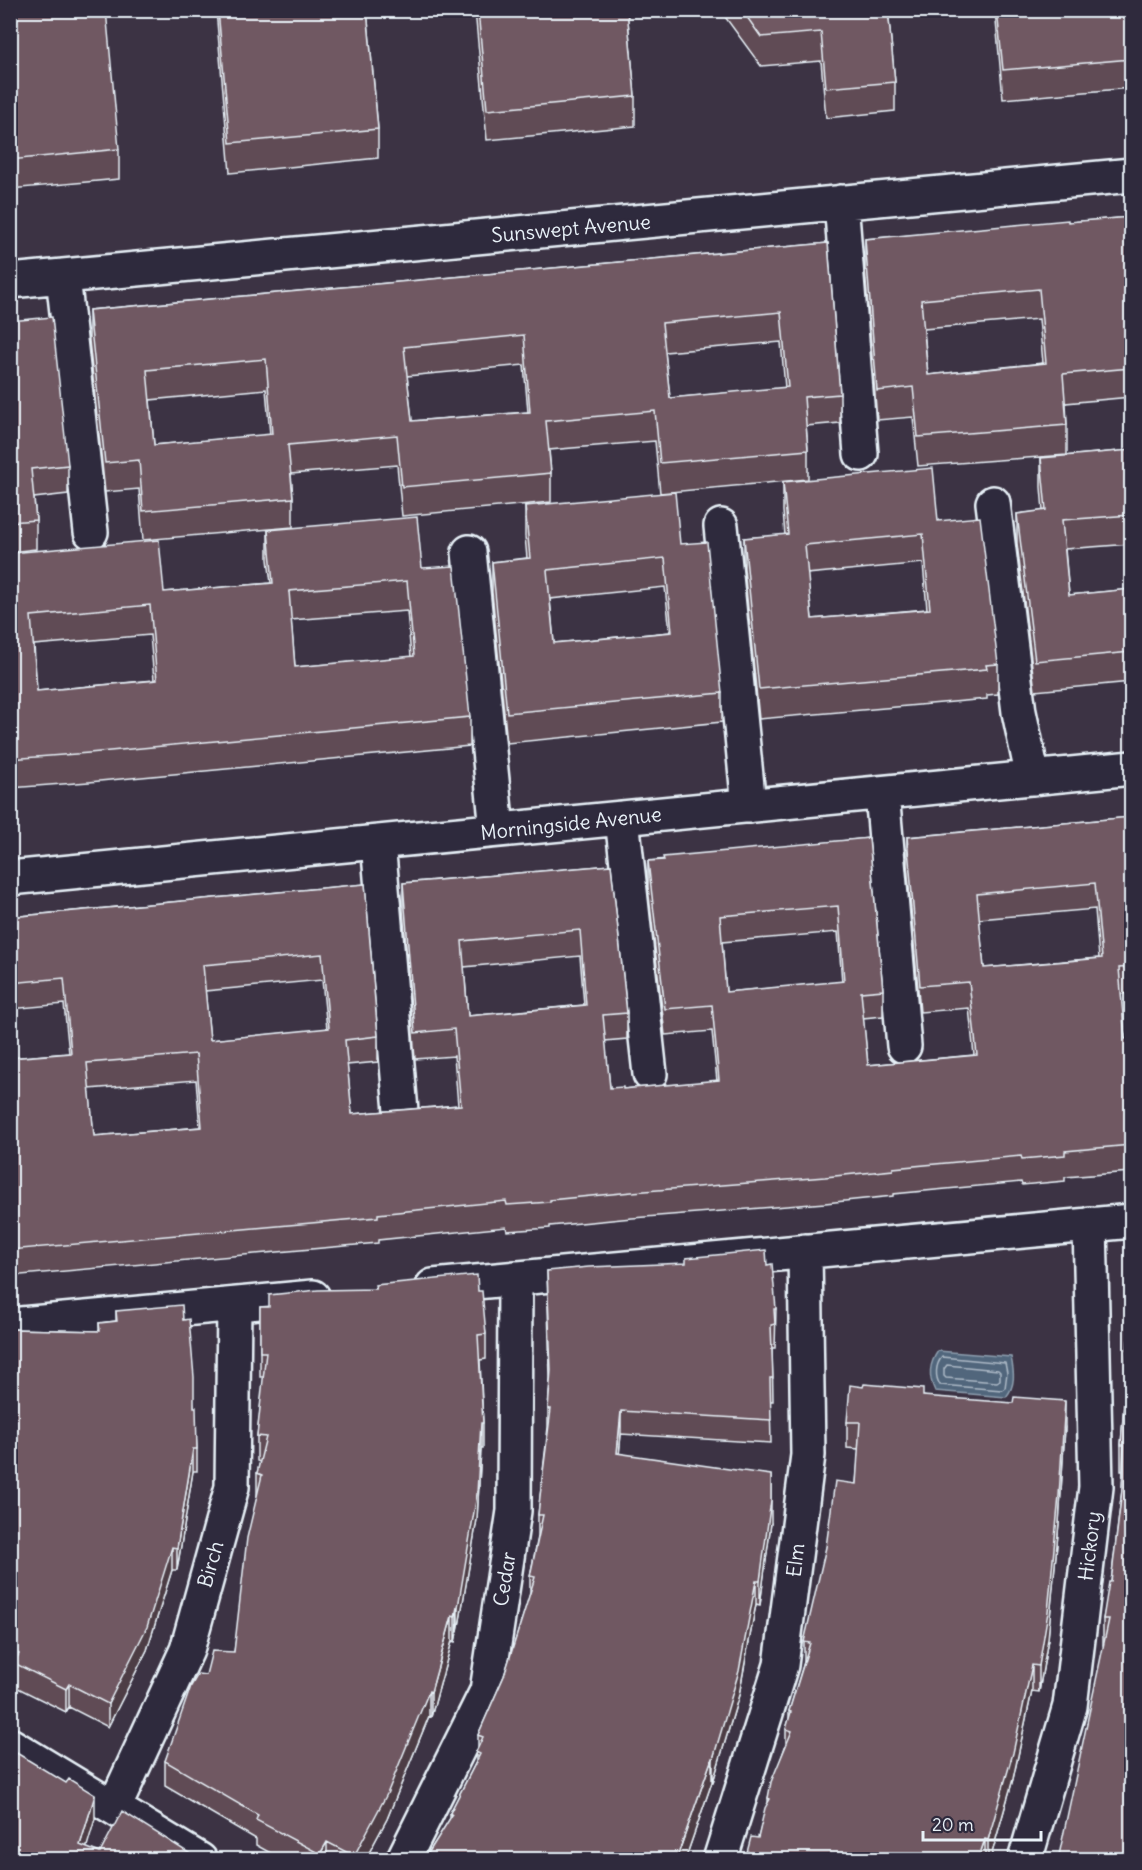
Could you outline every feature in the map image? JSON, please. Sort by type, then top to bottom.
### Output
[{"type":"street","name":"Sunswept Avenue","points":[[10,281],[1131,175]]},
{"type":"street","points":[[841,202],[861,454]]},
{"type":"street","points":[[63,276],[91,532]]},
{"type":"street","points":[[993,502],[1019,712],[1033,778]]},
{"type":"street","points":[[721,526],[749,806]]},
{"type":"street","points":[[469,552],[497,830]]},
{"type":"street","name":"Morningside Avenue","points":[[10,878],[1131,768]]},
{"type":"street","points":[[882,793],[904,1046]]},
{"type":"street","points":[[622,818],[650,1074]]},
{"type":"street","points":[[378,842],[401,1111]]},
{"type":"street","points":[[398,1289],[1131,1221]]},
{"type":"street","name":"Hickory","points":[[1025,1860],[1070,1706],[1096,1487],[1090,1224]]},
{"type":"street","name":"Elm","points":[[720,1860],[781,1665],[808,1455],[805,1251]]},
{"type":"street","name":"Cedar","points":[[403,1860],[487,1691],[514,1511],[515,1278]]},
{"type":"street","points":[[10,1325],[340,1295]]},
{"type":"street","name":"Birch","points":[[114,1808],[187,1650],[232,1487],[234,1305]]},
{"type":"street","points":[[10,1745],[200,1860]]},
{"type":"water","points":[[938,1351],[1011,1357],[1013,1378],[1006,1397],[935,1391],[930,1370]]},
{"type":"building","points":[[10,10],[106,10],[119,149],[10,160]]},
{"type":"building","points":[[218,10],[367,10],[378,129],[230,143]]},
{"type":"building","points":[[478,10],[627,10],[635,96],[487,110]]},
{"type":"building","points":[[742,10],[888,10],[895,82],[826,88],[821,32],[761,37]]},
{"type":"building","points":[[997,10],[1131,10],[1131,59],[1003,70]]},
{"type":"building","points":[[1131,217],[1131,368],[1063,374],[1067,425],[918,437],[913,387],[877,391],[865,239],[1068,220],[1068,222]],"holes":[[[1039,289],[1046,363],[928,375],[921,300]]]},
{"type":"building","points":[[828,243],[840,394],[804,397],[808,450],[660,463],[655,411],[546,421],[551,473],[402,487],[397,435],[288,445],[293,498],[143,511],[139,460],[105,463],[89,310]],"holes":[[[781,312],[788,387],[670,398],[662,323]],[[524,335],[530,412],[412,421],[404,347]],[[266,359],[272,434],[154,445],[147,370]]]},
{"type":"building","points":[[52,317],[68,465],[31,469],[36,520],[10,522],[10,459],[15,458],[10,413],[10,321]]},
{"type":"building","points":[[1131,450],[1131,515],[1062,520],[1069,595],[1131,589],[1131,652],[1035,661],[1017,514],[1046,510],[1041,458]]},
{"type":"building","points":[[933,468],[938,521],[980,517],[998,664],[986,665],[987,669],[759,689],[744,538],[788,534],[783,482]],"holes":[[[923,534],[930,609],[812,619],[805,545]]]},
{"type":"building","points":[[675,492],[680,544],[707,542],[722,693],[507,713],[492,562],[530,558],[525,506]],"holes":[[[665,558],[672,632],[554,643],[547,570]]]},
{"type":"building","points":[[417,517],[422,568],[454,566],[470,717],[10,759],[10,606],[15,606],[10,553],[159,540],[164,592],[273,583],[268,530]],"holes":[[[407,581],[414,656],[295,667],[289,591]],[[150,605],[157,680],[37,691],[31,616]]]},
{"type":"building","points":[[1131,817],[1131,967],[1119,968],[1125,1039],[1131,1038],[1131,1145],[1065,1151],[1065,1155],[1022,1159],[1021,1156],[825,1177],[550,1200],[550,1202],[507,1205],[506,1201],[378,1214],[378,1217],[10,1250],[10,1058],[71,1053],[64,978],[10,983],[10,917],[365,884],[378,1036],[345,1040],[352,1114],[461,1105],[454,1029],[415,1033],[403,883],[611,865],[627,1013],[603,1015],[610,1088],[623,1087],[623,1089],[719,1080],[712,1005],[665,1009],[648,861],[664,860],[663,857],[869,838],[883,990],[861,992],[868,1065],[977,1055],[969,982],[920,986],[907,837]],"holes":[[[1095,883],[1102,958],[984,968],[977,894]],[[838,906],[844,981],[726,992],[720,916]],[[580,930],[586,1005],[468,1016],[462,941]],[[322,954],[329,1028],[210,1040],[203,965]],[[196,1054],[202,1127],[94,1136],[87,1063]]]},
{"type":"building","points":[[766,1250],[767,1265],[772,1264],[776,1309],[774,1309],[775,1324],[771,1325],[773,1378],[770,1378],[771,1420],[621,1411],[617,1453],[771,1475],[771,1500],[760,1581],[756,1581],[739,1671],[713,1759],[676,1860],[424,1860],[452,1815],[450,1813],[480,1754],[476,1752],[483,1737],[478,1735],[504,1676],[535,1577],[530,1576],[543,1515],[538,1515],[551,1409],[548,1409],[551,1370],[547,1271],[686,1263],[686,1258]]},
{"type":"building","points":[[477,1275],[478,1291],[482,1291],[486,1334],[478,1335],[483,1423],[481,1423],[477,1494],[458,1607],[455,1617],[452,1616],[431,1692],[429,1691],[387,1794],[354,1856],[327,1842],[320,1854],[256,1820],[258,1815],[165,1761],[191,1686],[198,1674],[206,1675],[212,1651],[234,1652],[247,1538],[262,1475],[257,1473],[266,1437],[257,1436],[266,1352],[260,1352],[260,1307],[269,1307],[269,1295],[318,1290],[376,1289],[375,1285]]},
{"type":"building","points":[[182,1305],[183,1320],[189,1319],[197,1449],[193,1449],[177,1548],[172,1547],[147,1627],[108,1704],[69,1684],[66,1689],[14,1663],[19,1654],[10,1649],[10,1329],[100,1331],[99,1323],[117,1321],[116,1311]]},
{"type":"building","points":[[1131,1307],[1131,1860],[1058,1860],[1109,1619],[1103,1619],[1109,1582],[1111,1582],[1122,1490],[1124,1445],[1121,1445]]},
{"type":"building","points":[[864,1384],[923,1389],[923,1396],[1013,1403],[1014,1397],[1065,1401],[1048,1612],[1039,1666],[1032,1665],[1013,1753],[988,1840],[985,1839],[978,1860],[745,1860],[751,1837],[758,1838],[765,1808],[770,1799],[768,1798],[771,1782],[792,1731],[786,1729],[791,1712],[789,1711],[810,1643],[804,1642],[826,1547],[835,1481],[856,1484],[860,1422],[847,1422],[850,1385],[863,1387]]},
{"type":"building","points":[[10,1749],[66,1783],[69,1779],[95,1795],[80,1845],[100,1853],[122,1811],[200,1860],[10,1860]]}]
